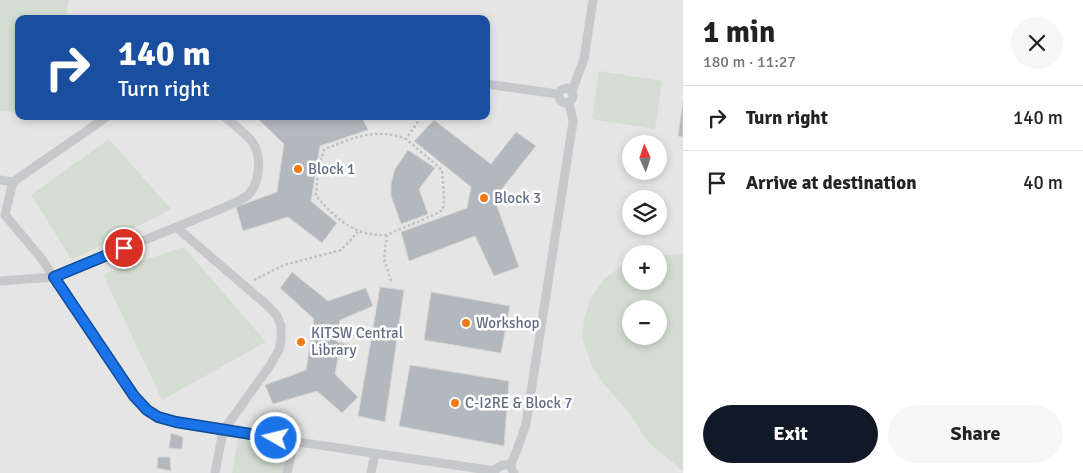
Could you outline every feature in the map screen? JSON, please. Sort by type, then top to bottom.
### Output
[{"type":"lane","points":[[569,103],[573,98],[572,91],[584,59],[593,0]]},
{"type":"lane","points":[[490,85],[558,94]]},
{"type":"lane","points":[[558,94],[565,88],[569,88],[572,91]]},
{"type":"lane","points":[[558,94],[561,102],[569,103]]},
{"type":"lane","points":[[102,120],[13,182],[3,215],[41,258],[134,396],[147,410],[158,417],[176,422],[223,431],[495,472],[497,467],[501,465],[506,465],[512,470],[526,424],[573,122],[569,103]]},
{"type":"lane","points":[[0,281],[54,277],[238,201],[249,194],[256,184],[258,172],[256,151],[245,135],[228,120]]},
{"type":"lane","points":[[0,180],[13,182]]},
{"type":"lane","points":[[176,227],[268,306],[277,316],[281,326],[281,340],[269,367],[223,431],[215,473]]},
{"type":"lane","points":[[287,473],[294,441]]},
{"type":"lane","points":[[371,473],[374,453]]},
{"type":"path","points":[[406,139],[419,120]]},
{"type":"path","points":[[388,134],[406,139],[442,170],[443,210],[431,217],[400,228],[387,235],[358,231],[343,222],[316,196],[318,169],[324,150],[353,138],[365,135],[388,134]]},
{"type":"path","points":[[244,285],[284,265],[341,250],[358,231]]},
{"type":"path","points":[[387,235],[384,259],[390,281]]},
{"type":"shaded area","points":[[0,0],[683,0],[683,473],[0,473]]},
{"type":"shaded area","points":[[0,0],[69,0],[66,15],[15,15],[15,112],[0,111]]},
{"type":"shaded area","points":[[599,71],[662,81],[655,129],[592,119]]},
{"type":"shaded area","points":[[109,139],[171,209],[72,260],[31,195]]},
{"type":"shaded area","points":[[184,247],[266,342],[162,400],[103,274]]},
{"type":"shaded area","points":[[683,254],[683,472],[648,442],[627,410],[602,382],[592,366],[582,338],[584,321],[590,299],[605,278],[622,266],[622,290],[667,290],[667,255]]},
{"type":"shaded area","points":[[238,439],[289,448],[283,473],[232,473]]},
{"type":"building","points":[[683,101],[683,137],[678,136]]},
{"type":"building","name":"Block 1","points":[[259,120],[363,120],[368,130],[320,146],[311,201],[337,223],[322,243],[288,217],[243,231],[236,207],[277,192],[284,144]]},
{"type":"building","name":"Block 3","points":[[434,120],[491,164],[516,132],[536,146],[501,190],[497,206],[519,267],[494,276],[475,236],[409,261],[401,232],[467,208],[471,187],[414,141]]},
{"type":"building","points":[[408,150],[435,168],[419,189],[428,214],[401,224],[391,196],[391,184],[395,169]]},
{"type":"building","points":[[292,272],[328,301],[366,288],[373,306],[340,320],[337,342],[357,346],[355,352],[339,352],[335,374],[358,397],[342,413],[317,391],[273,404],[265,385],[306,370],[314,319],[280,288]]},
{"type":"building","points":[[380,287],[404,290],[385,422],[358,416]]},
{"type":"building","name":"Workshop","points":[[431,292],[510,306],[501,353],[424,340]]},
{"type":"building","name":"C-I2RE & Block 7","points":[[410,365],[509,381],[504,446],[399,426]]},
{"type":"building","points":[[171,433],[183,437],[182,449],[169,448]]},
{"type":"building","points":[[158,457],[170,457],[171,471],[157,468]]},
{"type":"place","name":"Block 1","points":[[298,169]]},
{"type":"place","name":"Block 3","points":[[484,198]]},
{"type":"place","name":"Workshop","points":[[466,323]]},
{"type":"place","name":"KITSW Central Library","points":[[301,342]]},
{"type":"place","name":"C-I2RE & Block 7","points":[[455,403]]},
{"type":"route","points":[[124,248],[54,277],[134,396],[147,410],[158,417],[223,431],[276,438]]}]
